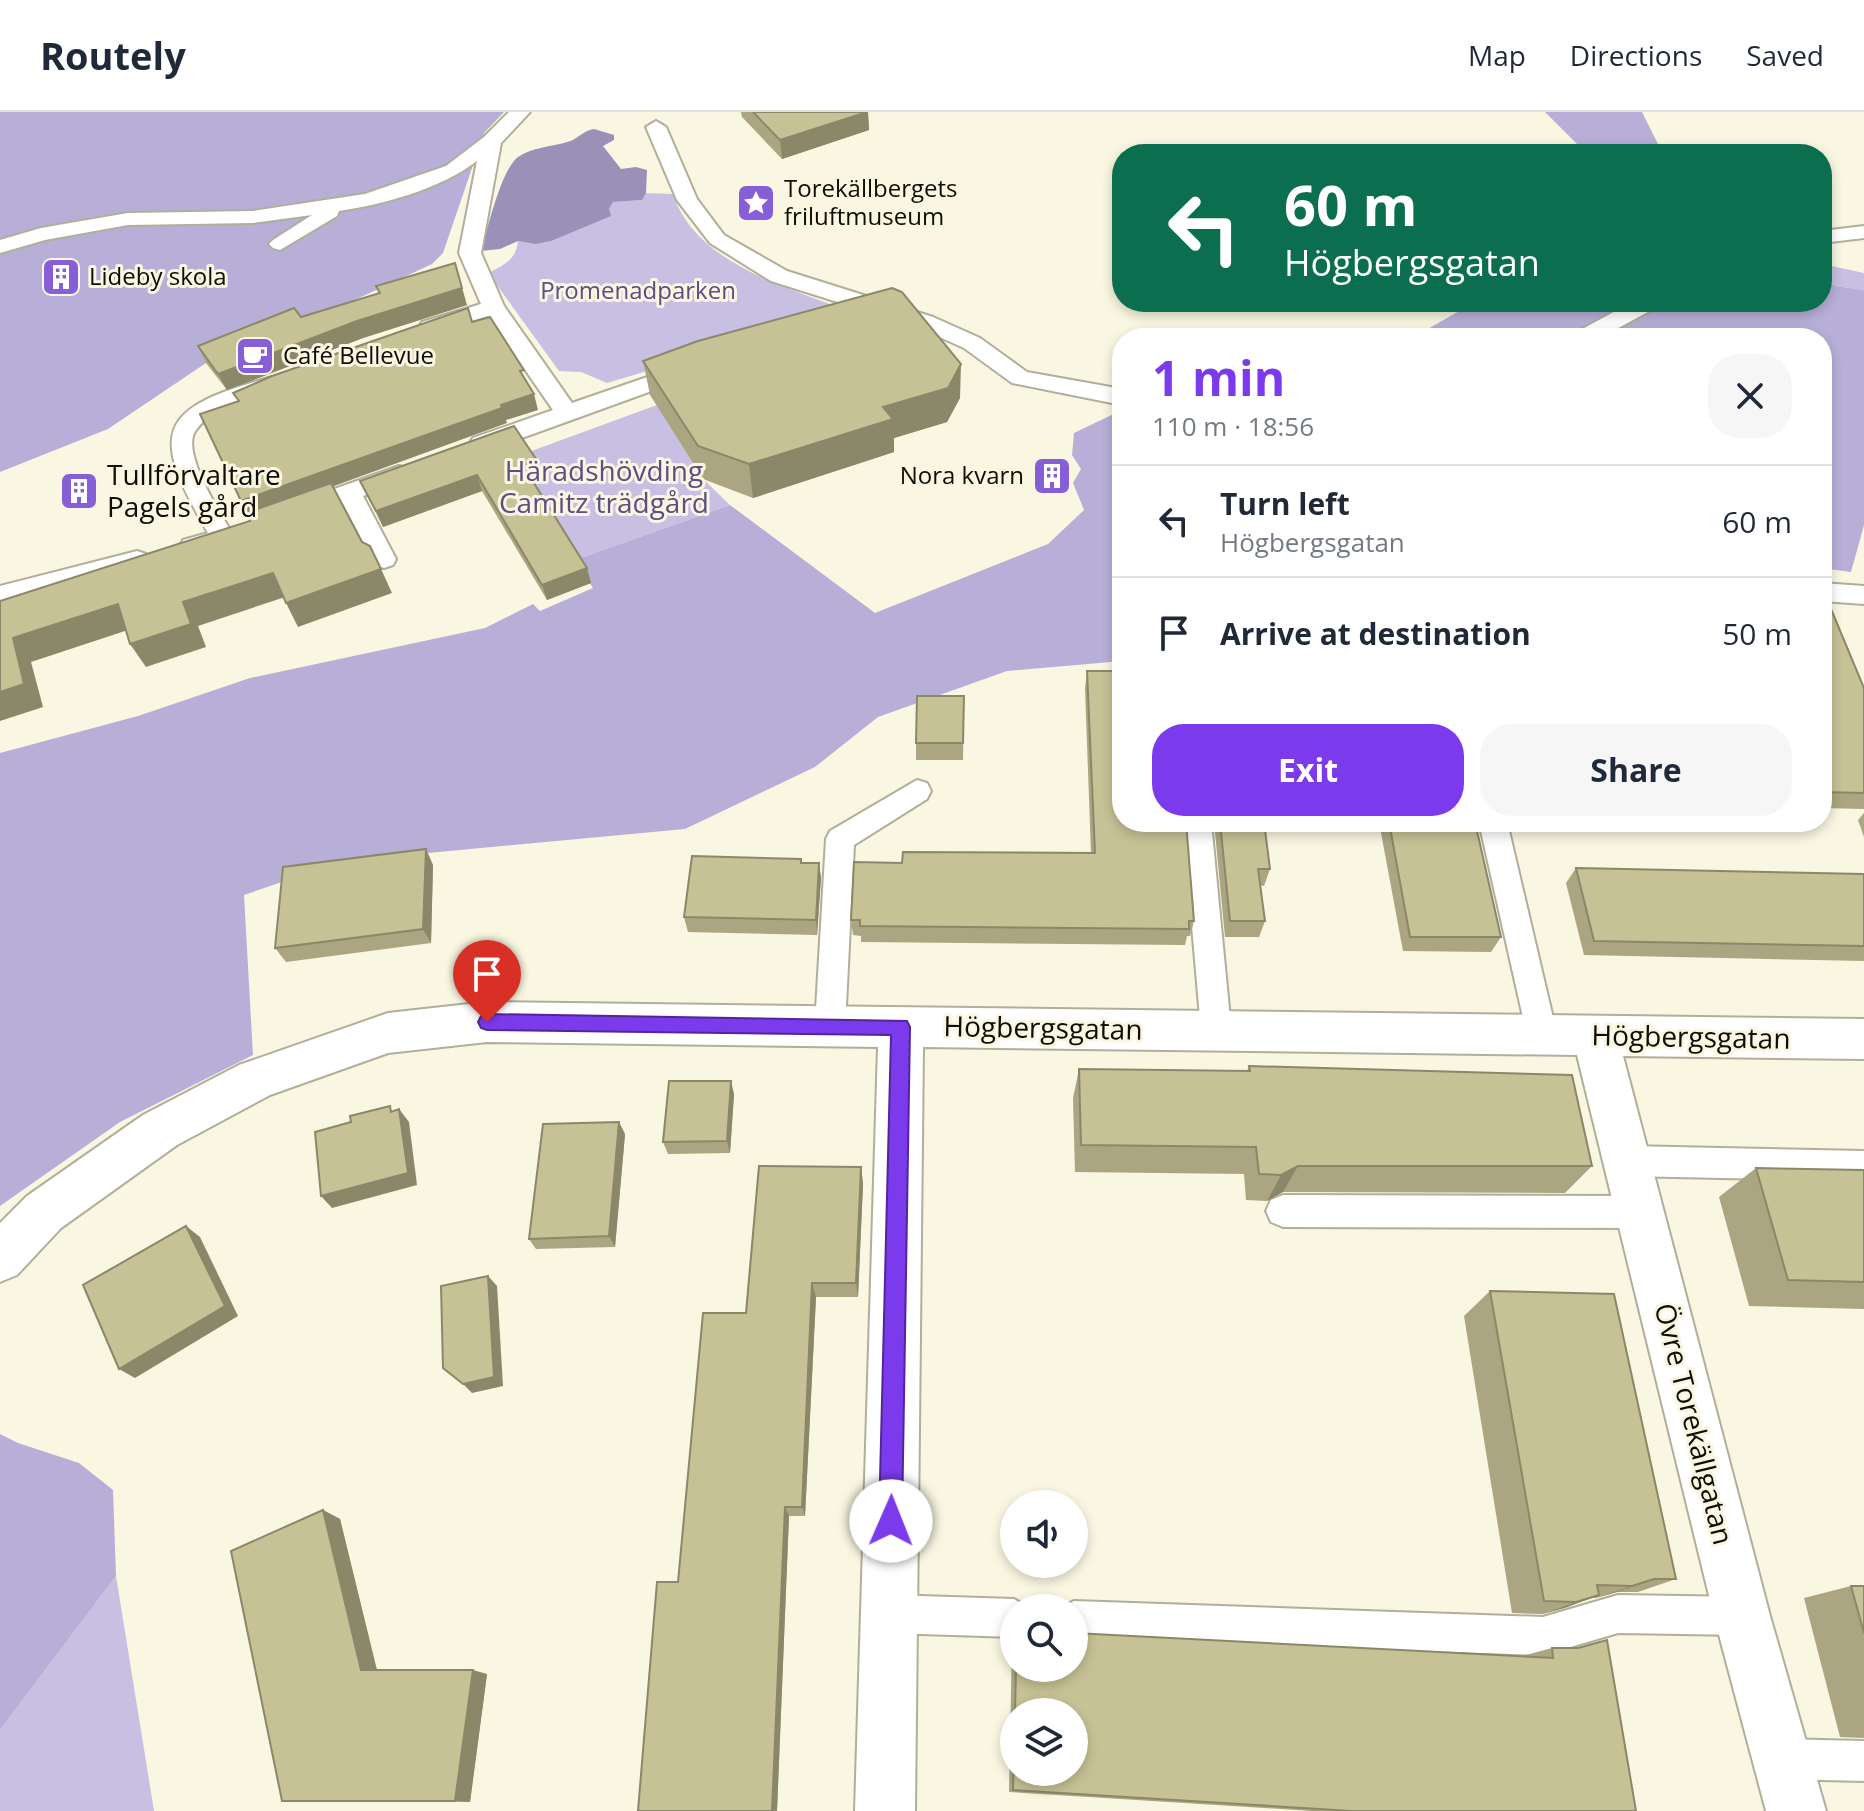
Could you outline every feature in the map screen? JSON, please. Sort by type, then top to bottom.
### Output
[{"type":"street","name":"Högbergsgatan","points":[[0,1258],[44,1212],[160,1130],[255,1080],[388,1033],[487,1022],[1864,1039]]},
{"type":"street","points":[[885,1811],[901,1027]]},
{"type":"street","name":"Övre Torekällgatan","points":[[1595,1035],[1779,1759],[1796,1811]]},
{"type":"lane","points":[[0,247],[41,234],[128,219],[253,217],[350,203],[429,181],[453,170],[491,141],[520,112]]},
{"type":"lane","points":[[656,127],[687,200],[717,239],[779,276],[925,322],[972,343],[1020,378],[1112,395]]},
{"type":"lane","points":[[491,141],[470,253],[493,307],[567,413]]},
{"type":"lane","points":[[280,244],[323,216],[350,203]]},
{"type":"lane","points":[[1832,236],[1864,232]]},
{"type":"lane","points":[[402,337],[493,307]]},
{"type":"lane","points":[[842,322],[885,310]]},
{"type":"lane","points":[[1601,328],[1631,312]]},
{"type":"lane","points":[[465,450],[712,361]]},
{"type":"lane","points":[[0,595],[233,534],[188,476],[180,439],[185,426],[202,414],[288,377]]},
{"type":"lane","points":[[283,517],[422,466]]},
{"type":"lane","points":[[349,492],[384,559]]},
{"type":"lane","points":[[1832,593],[1864,595]]},
{"type":"lane","points":[[830,1026],[840,839],[917,791]]},
{"type":"lane","points":[[1198,832],[1216,1029]]},
{"type":"lane","points":[[1495,832],[1542,1035]]},
{"type":"lane","points":[[1627,1161],[1864,1166]]},
{"type":"lane","points":[[1283,1211],[1640,1212]]},
{"type":"lane","points":[[889,1614],[1000,1618]]},
{"type":"lane","points":[[1088,1620],[1543,1636],[1618,1614],[1742,1616]]},
{"type":"lane","points":[[1779,1759],[1864,1761]]},
{"type":"green space","name":"Promenadparken","points":[[646,193],[673,194],[685,218],[701,238],[746,270],[849,311],[607,383],[581,372],[559,371],[488,273],[512,257],[518,241],[535,244],[609,209],[613,202],[641,200]]},
{"type":"green space","points":[[1832,266],[1864,273],[1864,290],[1832,284]]},
{"type":"green space","name":"Häradshövding Camitz trädgård","points":[[657,405],[703,479],[730,505],[575,560],[527,480],[540,475],[526,453]]},
{"type":"green space","points":[[116,1576],[154,1811],[0,1811],[0,1730]]},
{"type":"shaded area","points":[[0,112],[504,112],[484,133],[443,253],[432,264],[301,325],[206,363],[108,429],[0,472]]},
{"type":"shaded area","points":[[1545,112],[1642,112],[1658,144],[1577,144]]},
{"type":"shaded area","points":[[594,129],[614,135],[614,140],[603,146],[621,169],[636,167],[647,170],[646,193],[642,200],[613,202],[609,209],[611,216],[551,241],[535,244],[518,241],[500,249],[481,251],[501,186],[518,157],[535,149],[571,141]]},
{"type":"shaded area","points":[[1832,284],[1864,290],[1864,525],[1851,572],[1832,569],[1832,328],[1430,328],[1458,312],[1832,312]]},
{"type":"shaded area","points":[[1112,415],[1112,662],[1007,671],[878,717],[815,767],[685,829],[343,861],[244,895],[253,1055],[120,1122],[0,1206],[0,753],[138,716],[250,678],[485,628],[533,604],[540,611],[593,588],[575,560],[730,505],[875,613],[1048,544],[1084,510],[1073,483],[1081,469],[1072,455],[1074,433]]},
{"type":"shaded area","points":[[0,1434],[79,1463],[113,1490],[116,1576],[0,1730]]},
{"type":"building","points":[[753,112],[867,112],[780,140]]},
{"type":"building","points":[[455,263],[462,288],[357,321],[218,374],[198,346],[294,308],[301,317],[380,293],[376,286]]},
{"type":"building","points":[[892,288],[902,292],[961,364],[948,388],[883,407],[893,419],[749,464],[698,446],[643,361],[698,341]]},
{"type":"building","points":[[468,308],[472,322],[490,317],[524,370],[520,371],[534,394],[241,501],[200,414],[239,401],[233,393],[272,376]]},
{"type":"building","points":[[514,426],[536,459],[522,464],[587,568],[542,585],[477,475],[376,511],[360,481]]},
{"type":"building","points":[[331,483],[362,542],[370,546],[381,569],[286,603],[273,573],[183,602],[191,624],[130,644],[118,604],[13,638],[24,684],[0,692],[0,601],[250,521],[246,513]]},
{"type":"building","points":[[1832,611],[1864,688],[1864,793],[1832,792]]},
{"type":"building","points":[[1087,671],[1112,671],[1112,832],[1187,832],[1194,921],[1189,921],[1189,929],[860,926],[860,920],[851,920],[854,862],[902,863],[903,852],[1095,853]]},
{"type":"building","points":[[917,696],[964,696],[963,743],[916,743]]},
{"type":"building","points":[[1221,832],[1265,832],[1270,869],[1258,869],[1265,921],[1230,921]]},
{"type":"building","points":[[1391,832],[1477,832],[1501,937],[1410,937]]},
{"type":"building","points":[[426,849],[423,929],[275,948],[283,867]]},
{"type":"building","points":[[692,856],[801,859],[801,863],[819,863],[816,920],[684,917]]},
{"type":"building","points":[[1576,868],[1864,874],[1864,946],[1594,941]]},
{"type":"building","points":[[1249,1066],[1572,1075],[1592,1166],[1298,1166],[1281,1175],[1259,1174],[1256,1147],[1081,1145],[1079,1069],[1250,1071]]},
{"type":"building","points":[[669,1081],[731,1081],[727,1141],[663,1142]]},
{"type":"building","points":[[390,1106],[391,1112],[399,1109],[408,1173],[321,1196],[315,1132],[351,1122],[350,1116]]},
{"type":"building","points":[[619,1122],[609,1236],[529,1239],[543,1124]]},
{"type":"building","points":[[759,1166],[861,1167],[856,1283],[812,1283],[802,1507],[785,1507],[772,1811],[638,1811],[657,1582],[678,1582],[703,1313],[746,1313]]},
{"type":"building","points":[[1756,1168],[1864,1170],[1864,1282],[1788,1280]]},
{"type":"building","points":[[186,1226],[225,1306],[119,1369],[83,1285]]},
{"type":"building","points":[[488,1276],[494,1377],[463,1384],[443,1368],[441,1286]]},
{"type":"building","points":[[1490,1291],[1614,1294],[1676,1579],[1654,1579],[1632,1586],[1597,1585],[1599,1595],[1576,1602],[1544,1601]]},
{"type":"building","points":[[323,1510],[361,1670],[473,1670],[455,1801],[282,1801],[231,1551]]},
{"type":"building","points":[[1851,1586],[1864,1586],[1864,1633]]},
{"type":"building","points":[[1088,1634],[1553,1658],[1552,1648],[1578,1648],[1607,1640],[1636,1811],[1352,1811],[1013,1790],[1013,1786],[1088,1786],[1088,1698],[1015,1698],[1016,1682],[1088,1682]]},
{"type":"place","name":"Torekällbergets friluftmuseum","points":[[756,203]]},
{"type":"place","name":"Lideby skola","points":[[61,277]]},
{"type":"place","name":"Café Bellevue","points":[[255,356]]},
{"type":"place","name":"Nora kvarn","points":[[1052,476]]},
{"type":"place","name":"Tullförvaltare Pagels gård","points":[[79,491]]},
{"type":"route","points":[[487,1022],[901,1027],[891,1521]]}]
